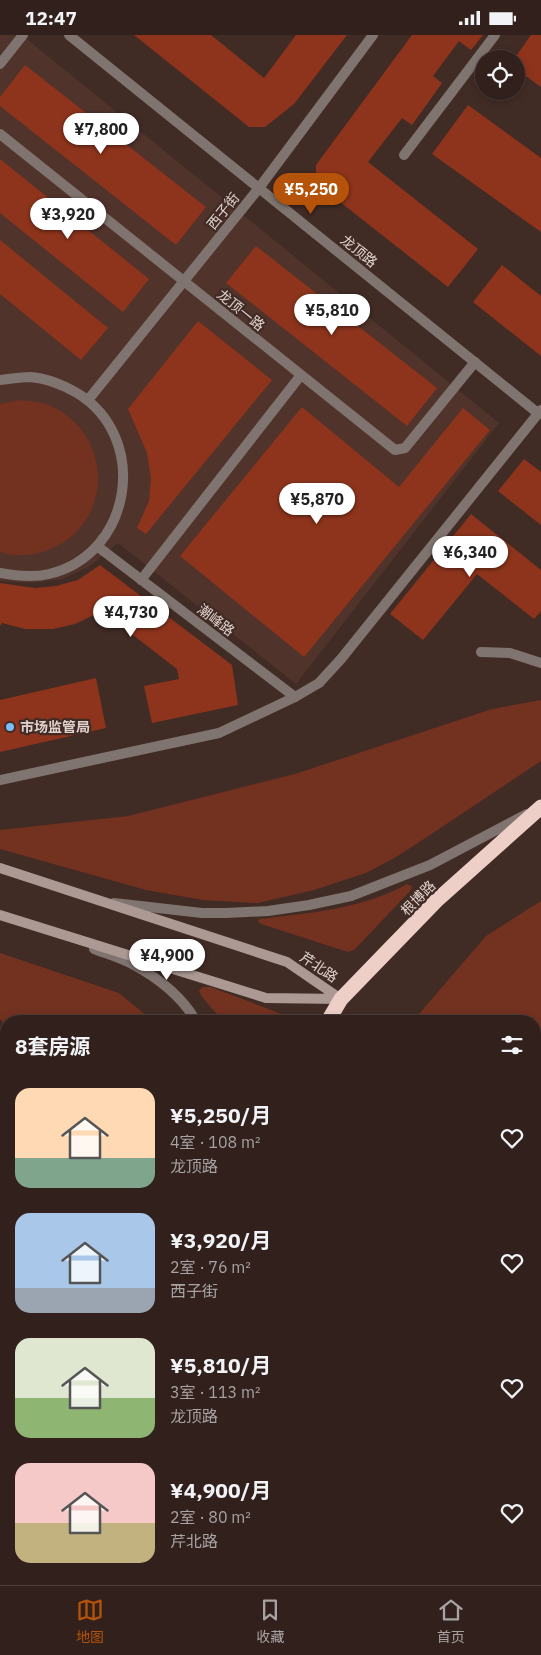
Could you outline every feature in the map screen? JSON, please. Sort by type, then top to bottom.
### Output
[{"type":"highway","name":"根博路","points":[[332,1015],[341,999],[436,901],[541,807]]},
{"type":"main road","name":"芹北路","points":[[0,868],[287,962],[341,999]]},
{"type":"main road","name":"芹北路","points":[[0,915],[266,998],[341,999]]},
{"type":"street","points":[[0,64],[23,35]]},
{"type":"street","name":"龙顶路","points":[[69,35],[475,362],[540,412]]},
{"type":"street","name":"西子街","points":[[88,400],[258,188],[373,35]]},
{"type":"street","points":[[404,155],[495,35]]},
{"type":"street","name":"龙顶一路","points":[[0,134],[396,451],[404,448],[475,362]]},
{"type":"street","points":[[141,580],[301,375]]},
{"type":"street","points":[[0,380],[31,377],[61,384],[88,400],[110,425],[122,455],[124,488],[115,519],[97,546],[75,563],[49,574],[22,577],[0,573]]},
{"type":"street","points":[[0,780],[219,733],[295,697],[319,683],[341,659],[540,412]]},
{"type":"street","name":"潮峰路","points":[[97,546],[295,697]]},
{"type":"street","points":[[481,652],[510,653],[541,663]]},
{"type":"street","points":[[102,901],[202,913],[268,911],[309,905],[351,895],[430,865],[541,807]]},
{"type":"street","points":[[61,935],[133,965],[168,988],[192,1015]]},
{"type":"shaded area","points":[[0,35],[22,35],[499,423],[296,684],[118,543],[90,566],[63,579],[32,583],[0,581]]},
{"type":"shaded area","points":[[19,400],[46,404],[68,416],[84,434],[94,454],[98,477],[95,499],[86,520],[70,537],[48,550],[36,554],[12,555],[0,552],[0,404]]},
{"type":"shaded area","points":[[541,700],[541,761],[396,857],[366,873],[314,890],[258,903],[203,900],[146,890],[0,849],[0,830],[128,816],[295,774],[492,709]]},
{"type":"shaded area","points":[[407,884],[412,886],[411,890],[354,950],[348,952],[261,924],[258,921],[259,919],[335,909],[372,899]]},
{"type":"shaded area","points":[[541,901],[541,1015],[418,1015],[486,936]]},
{"type":"shaded area","points":[[0,953],[119,993],[146,1015],[0,1015]]},
{"type":"shaded area","points":[[203,987],[211,987],[284,1015],[218,1015],[199,991]]},
{"type":"building","points":[[134,35],[211,35],[264,78],[296,35],[347,35],[294,104],[265,127],[249,127]]},
{"type":"building","points":[[412,35],[483,35],[471,50],[459,41],[433,76],[442,83],[412,125],[402,118],[368,162],[478,249],[448,287],[316,183],[316,165]]},
{"type":"building","points":[[531,35],[541,35],[541,87],[525,75],[525,50],[520,50]]},
{"type":"building","points":[[25,65],[206,207],[176,245],[0,106],[0,97]]},
{"type":"building","points":[[468,105],[541,158],[541,232],[432,154]]},
{"type":"building","points":[[0,159],[149,279],[123,312],[0,213]]},
{"type":"building","points":[[0,240],[108,328],[81,360],[0,294]]},
{"type":"building","points":[[256,246],[437,388],[407,426],[226,283]]},
{"type":"building","points":[[502,265],[541,296],[541,356],[473,302]]},
{"type":"building","points":[[198,321],[272,380],[146,534],[137,528],[149,501],[151,478],[147,453],[128,409]]},
{"type":"building","points":[[302,407],[399,487],[463,408],[490,430],[304,657],[180,556]]},
{"type":"building","points":[[524,459],[541,472],[541,525],[498,491]]},
{"type":"building","points":[[471,514],[541,570],[541,611],[534,619],[477,574],[423,640],[390,614]]},
{"type":"building","points":[[100,565],[232,665],[238,705],[152,723],[144,686],[179,679],[177,669],[102,611],[75,624],[53,629],[25,629],[2,623],[0,626],[0,583],[35,588],[56,586],[78,580]]},
{"type":"building","points":[[96,678],[106,728],[0,752],[0,700]]},
{"type":"place","name":"市场监管局","points":[[10,727]]}]
